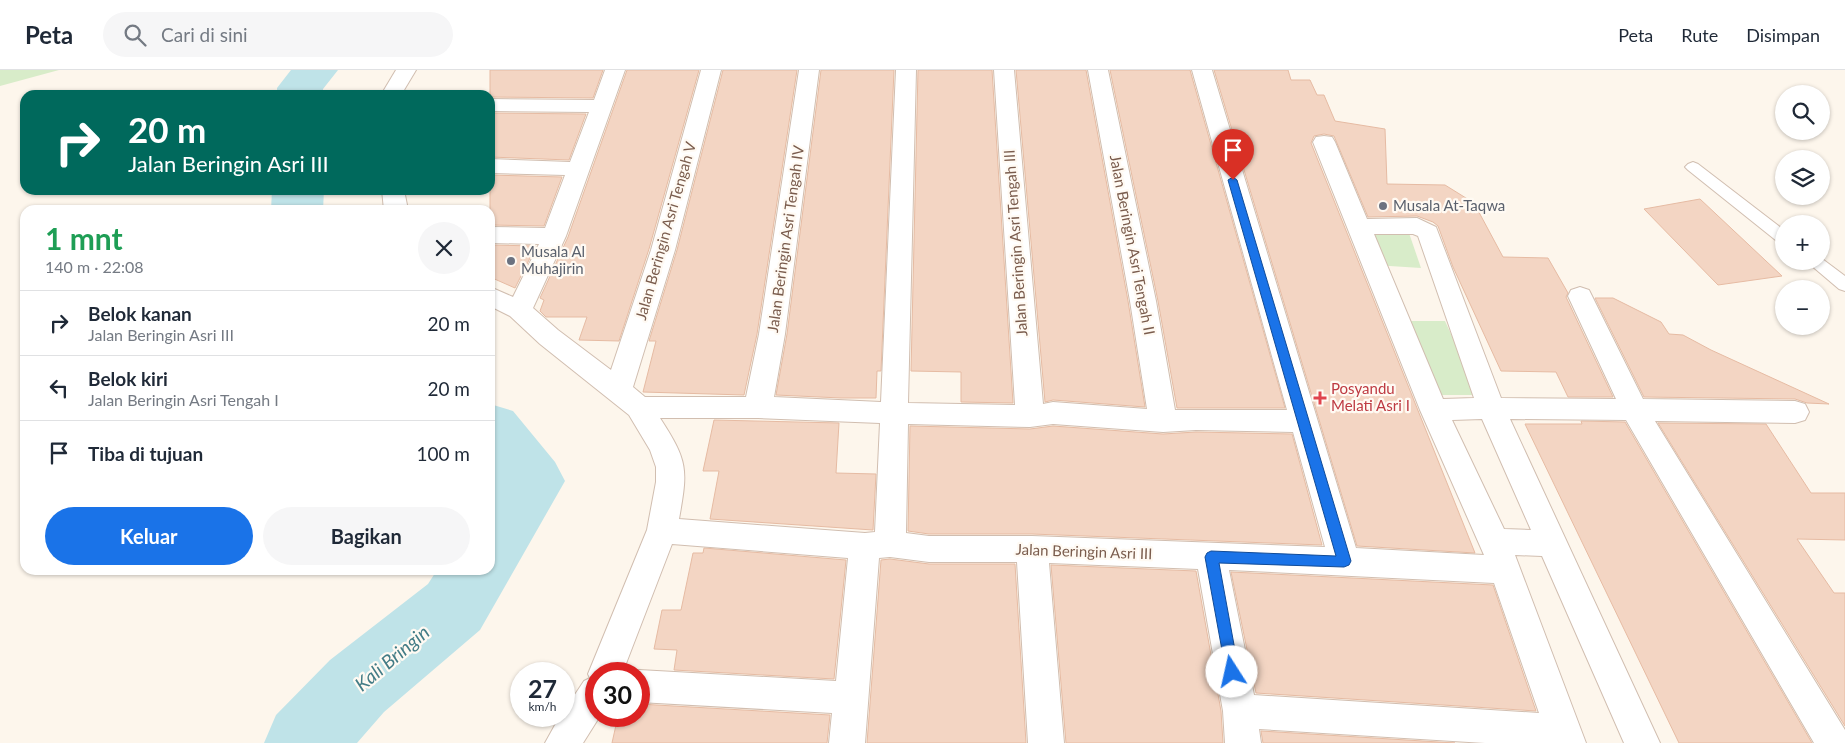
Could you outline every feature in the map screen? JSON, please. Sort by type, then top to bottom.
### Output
[{"type":"street","points":[[394,90],[406,70]]},
{"type":"street","points":[[519,310],[554,236],[615,70]]},
{"type":"street","name":"Jalan Beringin Asri Tengah V","points":[[629,400],[663,250],[711,70]]},
{"type":"street","name":"Jalan Beringin Asri Tengah IV","points":[[758,407],[772,334],[809,70]]},
{"type":"street","points":[[848,743],[852,698],[878,545],[893,413],[906,70]]},
{"type":"street","name":"Jalan Beringin Asri Tengah III","points":[[1004,70],[1030,416]]},
{"type":"street","name":"Jalan Beringin Asri Tengah II","points":[[1098,70],[1143,301],[1163,421]]},
{"type":"street","points":[[1202,70],[1344,561]]},
{"type":"street","points":[[495,105],[602,106]]},
{"type":"street","points":[[1211,557],[1241,727],[1565,737],[1501,556],[1434,410],[1324,142]]},
{"type":"street","points":[[495,166],[579,169]]},
{"type":"street","points":[[1358,227],[1417,226],[1428,232],[1490,408],[1642,743]]},
{"type":"street","points":[[495,235],[554,236]]},
{"type":"street","points":[[1580,296],[1635,411],[1833,743]]},
{"type":"street","points":[[495,298],[519,310],[549,337],[629,400],[664,448],[670,467],[672,482],[662,530],[610,662]]},
{"type":"street","points":[[629,400],[893,413],[1030,416],[1053,413],[1163,421],[1196,419],[1303,421]]},
{"type":"street","points":[[1434,410],[1490,408],[1795,412]]},
{"type":"street","name":"Jalan Beringin Asri III","points":[[662,530],[929,548],[1032,549],[1344,561],[1501,556],[1552,543]]},
{"type":"street","points":[[1032,549],[1046,743]]},
{"type":"street","points":[[650,687],[852,698]]},
{"type":"street","points":[[563,743],[585,709]]},
{"type":"lane","points":[[1692,167],[1775,231]]},
{"type":"lane","points":[[1826,270],[1845,285]]},
{"type":"green space","points":[[0,70],[59,70],[0,86]]},
{"type":"green space","points":[[1364,231],[1409,233],[1421,268],[1374,265]]},
{"type":"green space","points":[[1403,321],[1445,321],[1479,395],[1434,395]]},
{"type":"building","points":[[490,70],[603,70],[593,98],[495,97],[495,90],[490,90]]},
{"type":"building","points":[[627,70],[699,70],[649,249],[619,341],[579,340],[587,317],[546,317],[540,311],[544,300],[540,298],[568,237]]},
{"type":"building","points":[[723,70],[797,70],[757,334],[744,395],[643,392],[656,341],[649,341],[677,250]]},
{"type":"building","points":[[821,70],[894,70],[881,371],[877,371],[876,398],[776,395],[787,334]]},
{"type":"building","points":[[918,70],[992,70],[1013,403],[961,402],[961,372],[911,371]]},
{"type":"building","points":[[1016,70],[1086,70],[1128,301],[1145,407],[1053,400],[1045,402]]},
{"type":"building","points":[[1110,70],[1190,70],[1285,408],[1177,408],[1158,301]]},
{"type":"building","points":[[1214,70],[1288,70],[1291,80],[1310,80],[1317,95],[1324,95],[1335,121],[1385,129],[1387,184],[1445,185],[1474,203],[1503,257],[1548,258],[1568,293],[1566,297],[1613,397],[1568,397],[1556,372],[1501,371],[1453,267],[1438,226],[1417,216],[1368,217],[1334,136],[1324,134],[1314,136],[1311,143],[1475,553],[1357,546]]},
{"type":"building","points":[[495,113],[586,114],[569,160],[495,157]]},
{"type":"building","points":[[495,175],[562,177],[544,226],[495,225],[495,205],[490,205],[490,195],[495,195]]},
{"type":"building","points":[[1700,199],[1782,276],[1718,285],[1644,209]]},
{"type":"building","name":"Musala Al Muhajirin","points":[[495,245],[536,246],[515,288],[495,279]]},
{"type":"building","points":[[1595,298],[1613,298],[1661,322],[1669,334],[1683,335],[1711,350],[1829,404],[1807,403],[1795,399],[1644,397]]},
{"type":"building","points":[[714,420],[839,423],[836,473],[876,474],[873,530],[710,519],[719,471],[703,471]]},
{"type":"building","points":[[1581,421],[1625,422],[1812,743],[1679,743],[1525,424],[1582,424]]},
{"type":"building","points":[[1658,423],[1766,424],[1811,493],[1845,493],[1845,540],[1797,539],[1834,593],[1845,593],[1845,726]]},
{"type":"building","points":[[910,426],[1030,429],[1053,426],[1163,434],[1196,432],[1292,434],[1322,545],[1032,534],[929,534],[908,531]]},
{"type":"building","points":[[704,548],[846,560],[834,679],[674,670],[677,650],[654,649],[662,610],[681,610],[693,553],[703,553]]},
{"type":"building","points":[[890,559],[929,564],[1015,564],[1026,743],[867,743],[881,560]]},
{"type":"building","points":[[1051,565],[1196,571],[1221,711],[1223,743],[1066,743]]},
{"type":"building","points":[[1231,572],[1493,585],[1536,711],[1256,693]]},
{"type":"building","points":[[650,705],[830,715],[827,743],[612,743],[616,727],[650,727]]},
{"type":"building","points":[[1261,731],[1455,743],[1263,743]]},
{"type":"waterway","name":"Kali Bringin","points":[[300,90],[315,70]]},
{"type":"waterway","name":"Kali Bringin","points":[[297,205],[298,195]]},
{"type":"waterway","name":"Kali Bringin","points":[[495,435],[532,481],[495,541]]},
{"type":"waterway","name":"Kali Bringin","points":[[304,743],[357,686],[454,607],[474,575]]},
{"type":"place","name":"Musala At-Taqwa","points":[[1383,206]]},
{"type":"place","name":"Musala Al Muhajirin","points":[[511,261]]},
{"type":"place","name":"Posyandu Melati Asri I","points":[[1320,398]]},
{"type":"route","points":[[1232,672],[1211,557],[1344,561],[1233,180]]}]
